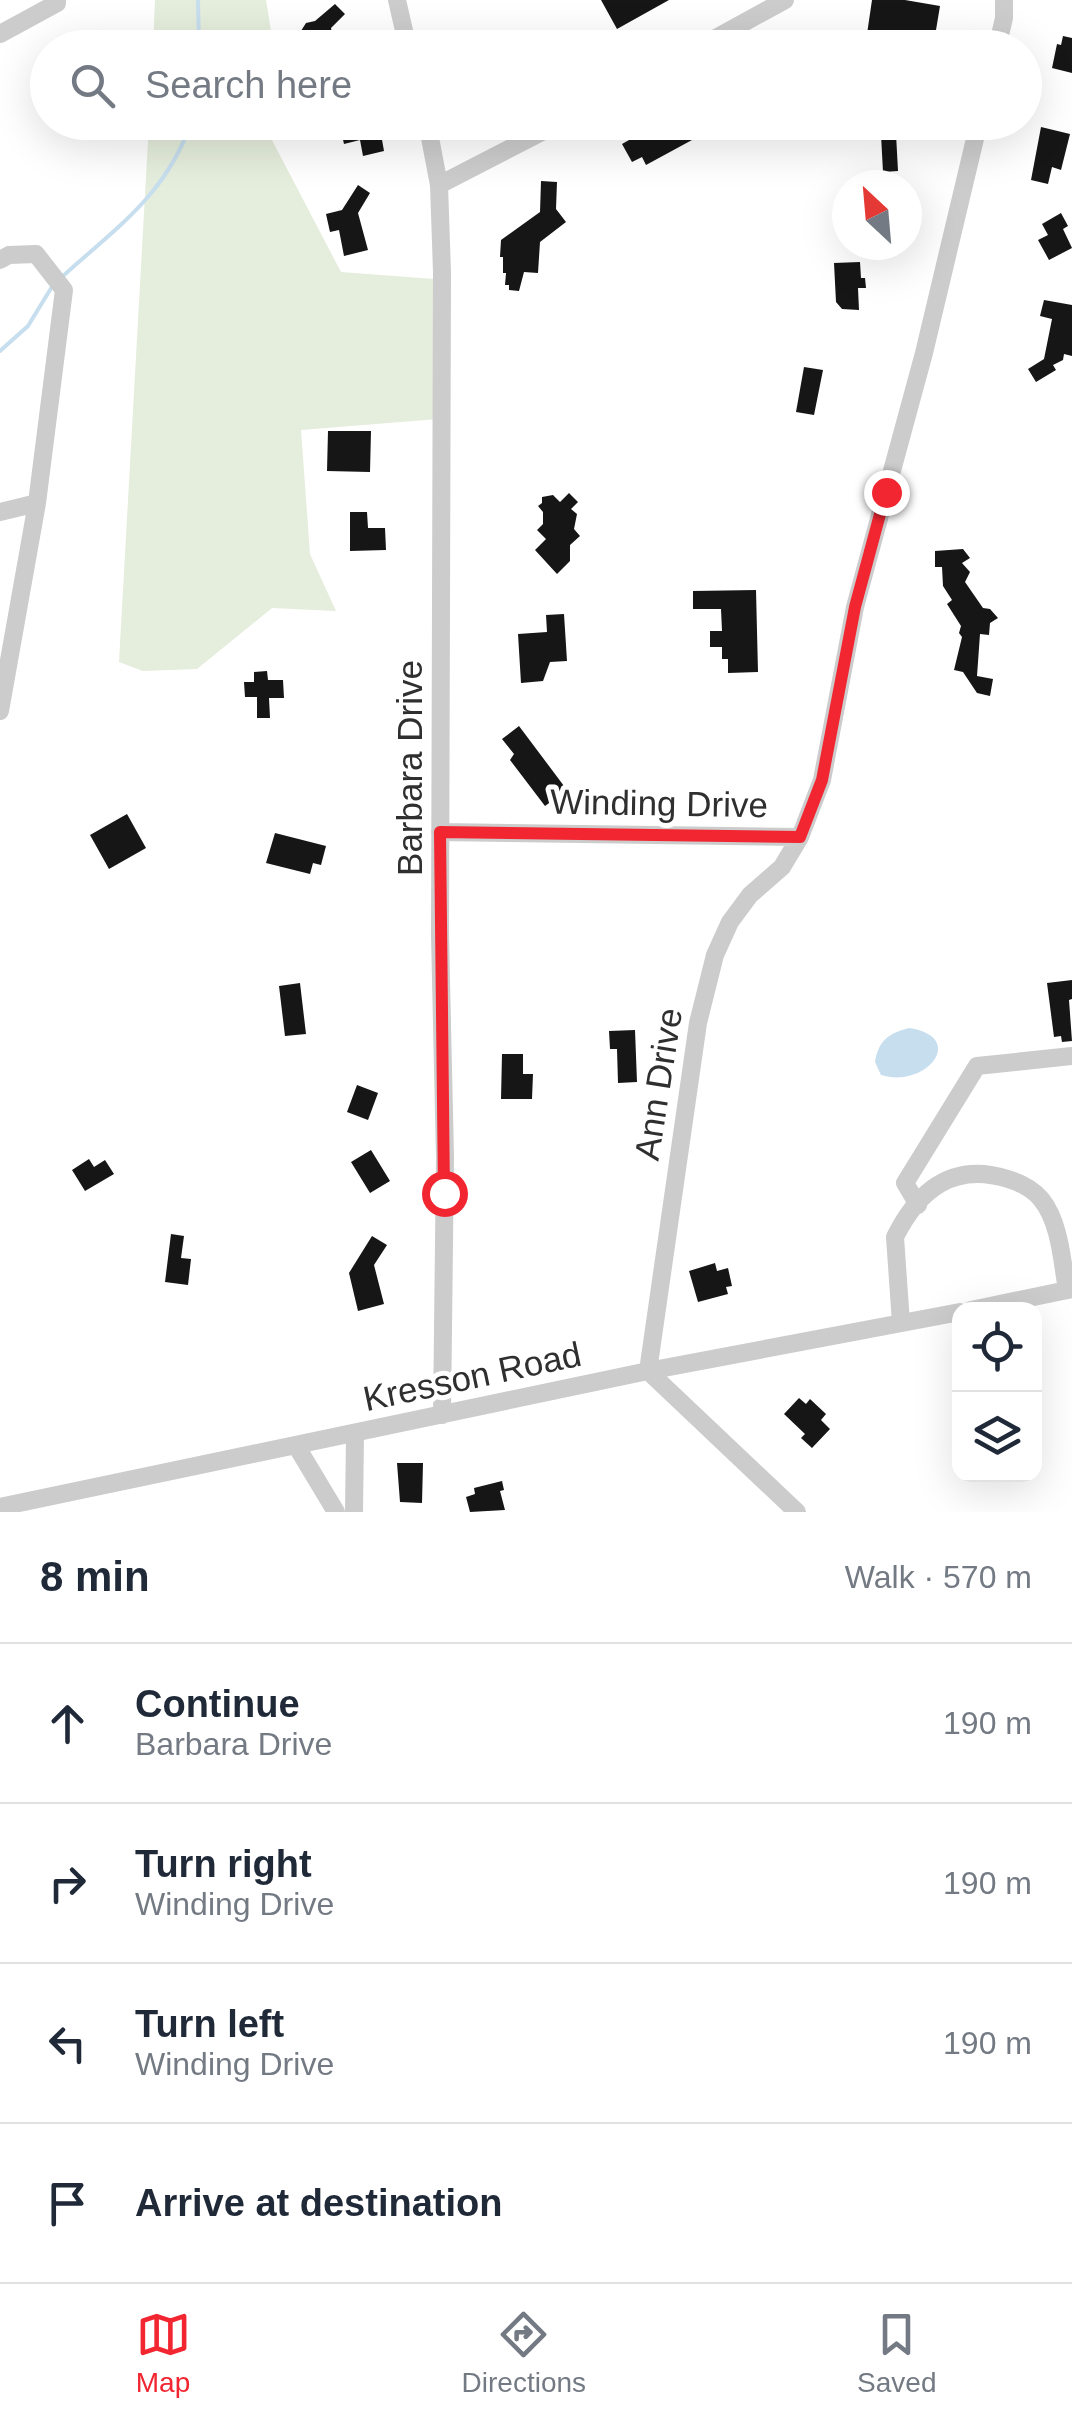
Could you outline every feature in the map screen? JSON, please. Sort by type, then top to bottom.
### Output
[{"type":"street","points":[[0,34],[57,0]]},
{"type":"street","points":[[396,0],[404,30]]},
{"type":"street","points":[[731,30],[785,0]]},
{"type":"street","points":[[1001,30],[1004,0]]},
{"type":"street","name":"Barbara Drive","points":[[430,140],[439,185],[444,479],[440,832],[445,1157],[442,1414]]},
{"type":"street","points":[[439,185],[527,140]]},
{"type":"street","name":"Winding Drive","points":[[440,832],[800,837],[822,780],[855,607],[924,353],[975,140]]},
{"type":"street","points":[[0,260],[9,254],[36,254],[64,290],[38,503],[0,710]]},
{"type":"street","points":[[0,512],[38,503]]},
{"type":"street","name":"Ann Drive","points":[[648,1371],[698,1023],[714,955],[750,894],[782,867],[800,837]]},
{"type":"street","points":[[918,1205],[904,1183],[977,1066],[1072,1056]]},
{"type":"street","points":[[900,1322],[895,1237],[943,1179],[958,1175],[984,1172],[1028,1186],[1043,1201],[1053,1222],[1070,1289],[1009,1302]]},
{"type":"street","name":"Kresson Road","points":[[0,1508],[648,1371],[952,1313]]},
{"type":"street","points":[[648,1371],[797,1512]]},
{"type":"street","points":[[354,1512],[355,1434]]},
{"type":"street","points":[[297,1448],[336,1512]]},
{"type":"green space","points":[[155,0],[266,0],[271,30],[154,30]]},
{"type":"green space","points":[[148,140],[272,140],[341,272],[434,279],[438,419],[301,430],[310,554],[336,611],[272,608],[197,669],[143,671],[119,662]]},
{"type":"water","points":[[909,1028],[927,1033],[936,1041],[938,1051],[934,1060],[913,1075],[881,1075],[875,1062],[882,1043],[890,1035]]},
{"type":"building","points":[[601,0],[669,0],[617,29]]},
{"type":"building","points":[[872,0],[940,6],[936,30],[868,30]]},
{"type":"building","points":[[335,4],[345,14],[331,30],[302,30],[306,23],[315,21]]},
{"type":"building","points":[[1063,36],[1072,38],[1072,73],[1052,68],[1057,44],[1061,45]]},
{"type":"building","points":[[1042,127],[1070,134],[1061,170],[1052,167],[1048,184],[1031,180]]},
{"type":"building","points":[[360,140],[382,140],[384,151],[363,156]]},
{"type":"building","points":[[629,140],[692,140],[646,165],[642,157],[632,162],[622,144]]},
{"type":"building","points":[[881,140],[896,140],[898,170],[883,170]]},
{"type":"building","points":[[541,181],[557,182],[556,209],[566,222],[540,242],[538,273],[524,272],[519,291],[509,290],[500,257],[501,240],[540,212]]},
{"type":"building","points":[[358,185],[370,193],[358,213],[368,250],[344,256],[339,230],[330,232],[326,214],[342,210]]},
{"type":"building","points":[[1061,213],[1072,248],[1049,260],[1038,240],[1048,235],[1042,224]]},
{"type":"building","points":[[860,262],[866,288],[858,288],[859,310],[842,309],[836,302],[834,263]]},
{"type":"building","points":[[1044,300],[1072,305],[1072,356],[1064,354],[1063,360],[1053,365],[1056,370],[1036,382],[1028,369],[1044,359],[1052,319],[1040,316]]},
{"type":"building","points":[[804,367],[823,370],[814,415],[796,412]]},
{"type":"building","points":[[328,431],[371,431],[370,472],[327,471]]},
{"type":"building","points":[[569,493],[578,502],[571,509],[577,514],[574,529],[580,536],[570,545],[570,561],[557,574],[535,550],[546,539],[537,530],[543,524],[543,512],[538,506],[542,497],[553,495],[560,502]]},
{"type":"building","points":[[350,512],[367,512],[368,528],[385,528],[386,550],[350,551]]},
{"type":"building","points":[[963,549],[970,558],[962,563],[970,572],[965,582],[983,608],[990,609],[998,618],[990,623],[989,635],[980,634],[977,676],[993,679],[990,696],[977,693],[963,672],[954,670],[961,626],[947,604],[952,600],[943,586],[942,567],[935,567],[935,551]]},
{"type":"building","points":[[756,590],[758,672],[728,673],[728,659],[722,659],[722,647],[710,647],[710,631],[722,631],[721,609],[693,609],[693,591]]},
{"type":"building","points":[[564,614],[567,661],[550,662],[543,681],[521,683],[518,634],[547,632],[546,615]]},
{"type":"building","points":[[267,671],[268,680],[283,680],[284,698],[269,698],[270,718],[257,718],[257,697],[245,697],[244,682],[254,682],[254,672]]},
{"type":"building","points":[[519,726],[567,790],[545,806],[510,760],[514,754],[502,739]]},
{"type":"building","points":[[127,814],[146,848],[109,869],[90,835]]},
{"type":"building","points":[[275,833],[326,846],[321,865],[313,863],[310,874],[266,863]]},
{"type":"building","points":[[1072,980],[1072,1041],[1062,1042],[1061,1036],[1054,1037],[1047,983]]},
{"type":"building","points":[[300,983],[306,1034],[285,1036],[279,986]]},
{"type":"building","points":[[635,1030],[637,1082],[618,1083],[617,1049],[610,1049],[609,1031]]},
{"type":"building","points":[[502,1054],[523,1054],[523,1074],[533,1074],[532,1099],[501,1099]]},
{"type":"building","points":[[357,1085],[378,1093],[368,1120],[347,1112]]},
{"type":"building","points":[[371,1150],[390,1181],[370,1193],[351,1162]]},
{"type":"building","points":[[89,1159],[94,1167],[105,1160],[114,1174],[85,1191],[72,1170]]},
{"type":"building","points":[[171,1234],[184,1236],[181,1258],[191,1259],[188,1285],[165,1282]]},
{"type":"building","points":[[372,1236],[387,1245],[374,1265],[384,1304],[358,1311],[349,1273]]},
{"type":"building","points":[[715,1263],[717,1271],[728,1268],[732,1286],[726,1287],[728,1294],[698,1302],[689,1271]]},
{"type":"building","points":[[799,1398],[806,1404],[810,1399],[826,1414],[821,1420],[830,1429],[812,1448],[801,1438],[805,1434],[784,1414]]},
{"type":"building","points":[[397,1463],[423,1463],[422,1503],[400,1502]]},
{"type":"building","points":[[502,1481],[504,1490],[500,1491],[505,1510],[470,1512],[466,1497],[475,1494],[474,1488]]},
{"type":"waterway","points":[[198,0],[199,30]]},
{"type":"waterway","points":[[63,276],[138,208],[168,170],[184,140]]},
{"type":"waterway","points":[[0,351],[28,326],[53,285]]},
{"type":"route","points":[[444,1193],[440,832],[800,837],[822,780],[855,607],[886,492]]}]
